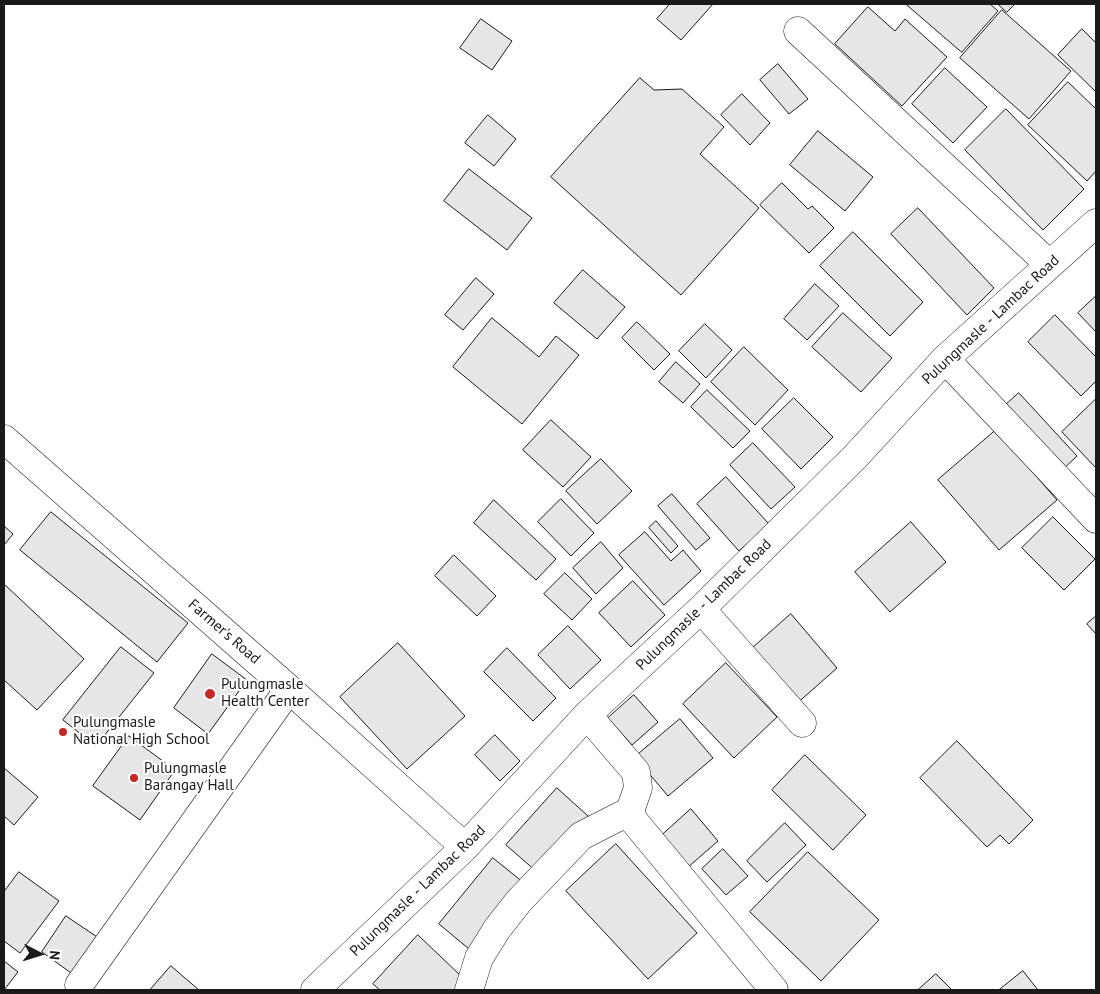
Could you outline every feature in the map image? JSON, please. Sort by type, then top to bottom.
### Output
[{"type":"street","points":[[798,31],[1049,264]]},
{"type":"street","name":"Pulungmasle - Lambac Road","points":[[315,990],[465,847],[588,715],[701,609],[856,456],[945,358],[1096,223]]},
{"type":"street","points":[[945,358],[1096,518]]},
{"type":"street","name":"Farmer's Road","points":[[4,439],[289,689],[465,847]]},
{"type":"street","points":[[701,609],[802,723]]},
{"type":"street","points":[[79,985],[289,689]]},
{"type":"street","points":[[588,715],[636,772],[638,788],[630,811],[634,821],[774,990]]},
{"type":"street","points":[[468,990],[479,958],[497,929],[519,902],[581,836],[630,811]]},
{"type":"building","points":[[670,4],[713,4],[681,40],[657,19]]},
{"type":"building","points":[[906,4],[990,4],[998,11],[962,52]]},
{"type":"building","points":[[998,4],[1015,4],[1007,12]]},
{"type":"building","points":[[868,7],[895,31],[905,19],[947,57],[902,106],[835,44]]},
{"type":"building","points":[[1002,10],[1071,71],[1029,119],[960,58]]},
{"type":"building","points":[[481,19],[512,41],[492,70],[460,48]]},
{"type":"building","points":[[1082,29],[1096,43],[1096,92],[1058,55]]},
{"type":"building","points":[[778,64],[808,99],[789,114],[760,80]]},
{"type":"building","points":[[945,68],[987,107],[953,143],[912,104]]},
{"type":"building","points":[[640,78],[654,90],[682,89],[724,127],[700,154],[759,208],[681,295],[551,177]]},
{"type":"building","points":[[1068,82],[1096,109],[1096,171],[1087,181],[1028,125]]},
{"type":"building","points":[[742,94],[770,123],[750,145],[721,115]]},
{"type":"building","points":[[1006,109],[1084,189],[1043,230],[965,150]]},
{"type":"building","points":[[488,115],[516,139],[494,166],[465,143]]},
{"type":"building","points":[[818,131],[873,177],[845,211],[790,165]]},
{"type":"building","points":[[469,169],[532,218],[507,250],[444,201]]},
{"type":"building","points":[[782,183],[808,209],[812,206],[834,228],[809,253],[760,205]]},
{"type":"building","points":[[918,208],[994,288],[967,315],[891,234]]},
{"type":"building","points":[[853,232],[923,302],[890,336],[820,266]]},
{"type":"building","points":[[583,270],[625,307],[597,339],[554,303]]},
{"type":"building","points":[[476,278],[494,294],[463,330],[445,315]]},
{"type":"building","points":[[815,284],[839,306],[807,340],[784,319]]},
{"type":"building","points":[[1096,296],[1096,332],[1078,313]]},
{"type":"building","points":[[843,313],[892,358],[861,392],[812,347]]},
{"type":"building","points":[[1055,315],[1096,357],[1096,381],[1081,396],[1028,342]]},
{"type":"building","points":[[492,318],[539,357],[556,336],[579,355],[522,424],[453,367]]},
{"type":"building","points":[[637,322],[670,354],[654,370],[622,338]]},
{"type":"building","points":[[705,324],[732,350],[706,378],[679,351]]},
{"type":"building","points":[[744,347],[788,390],[755,425],[711,382]]},
{"type":"building","points":[[676,362],[700,384],[683,403],[659,382]]},
{"type":"building","points":[[707,390],[750,431],[733,448],[691,407]]},
{"type":"building","points":[[1019,393],[1077,456],[1059,473],[1000,410]]},
{"type":"building","points":[[794,398],[833,437],[801,469],[762,429]]},
{"type":"building","points":[[1096,399],[1096,468],[1062,432]]},
{"type":"building","points":[[551,420],[591,457],[563,487],[523,450]]},
{"type":"building","points":[[996,430],[1057,500],[999,550],[938,480]]},
{"type":"building","points":[[753,443],[795,487],[771,509],[730,465]]},
{"type":"building","points":[[601,459],[632,491],[597,524],[566,491]]},
{"type":"building","points":[[726,477],[769,524],[739,551],[697,504]]},
{"type":"building","points":[[672,494],[710,538],[696,550],[658,506]]},
{"type":"building","points":[[561,499],[594,533],[571,556],[538,522]]},
{"type":"building","points":[[494,500],[556,559],[536,580],[474,523]]},
{"type":"building","points":[[51,512],[188,623],[157,662],[20,550]]},
{"type":"building","points":[[1053,517],[1095,559],[1064,590],[1022,548]]},
{"type":"building","points":[[656,521],[678,546],[671,553],[649,528]]},
{"type":"building","points":[[911,522],[946,562],[890,612],[855,572]]},
{"type":"building","points":[[4,526],[13,534],[4,545]]},
{"type":"building","points":[[645,532],[671,561],[683,550],[701,571],[664,605],[619,555]]},
{"type":"building","points":[[601,542],[623,568],[596,594],[573,568]]},
{"type":"building","points":[[454,555],[496,596],[477,616],[435,576]]},
{"type":"building","points":[[565,573],[592,599],[572,620],[544,594]]},
{"type":"building","points":[[633,581],[665,615],[631,647],[599,613]]},
{"type":"building","points":[[4,584],[84,659],[37,710],[4,680]]},
{"type":"building","points":[[791,614],[837,668],[794,706],[748,652]]},
{"type":"building","points":[[1096,616],[1096,634],[1087,624]]},
{"type":"building","points":[[568,626],[601,660],[570,689],[538,655]]},
{"type":"building","points":[[398,643],[465,716],[407,769],[340,697]]},
{"type":"building","points":[[121,647],[154,673],[96,746],[63,720]]},
{"type":"building","points":[[507,648],[556,698],[533,721],[484,672]]},
{"type":"building","name":"Pulungmasle Health Center","points":[[212,654],[247,680],[208,734],[174,708]]},
{"type":"building","points":[[726,663],[777,717],[734,758],[683,704]]},
{"type":"building","points":[[634,695],[658,722],[632,745],[608,718]]},
{"type":"building","points":[[680,719],[713,758],[668,796],[635,757]]},
{"type":"building","points":[[495,735],[520,761],[500,781],[475,755]]},
{"type":"building","name":"Pulungmasle Barangay Hall","points":[[129,736],[175,770],[140,820],[93,786]]},
{"type":"building","points":[[957,741],[1033,820],[1009,844],[1000,835],[987,847],[920,778]]},
{"type":"building","points":[[805,755],[866,815],[833,850],[772,790]]},
{"type":"building","points":[[4,768],[38,797],[14,825],[4,816]]},
{"type":"building","points":[[557,788],[588,816],[537,872],[506,845]]},
{"type":"building","points":[[691,809],[718,841],[687,868],[660,837]]},
{"type":"building","points":[[785,823],[806,845],[767,882],[747,861]]},
{"type":"building","points":[[616,844],[697,933],[648,979],[566,891]]},
{"type":"building","points":[[723,849],[748,876],[726,895],[702,869]]},
{"type":"building","points":[[808,852],[879,920],[821,981],[750,912]]},
{"type":"building","points":[[493,858],[529,887],[475,954],[439,924]]},
{"type":"building","points":[[19,872],[59,901],[20,953],[4,941],[4,892]]},
{"type":"building","points":[[66,916],[103,941],[78,978],[42,952]]},
{"type":"building","points":[[418,935],[461,976],[457,990],[380,990],[373,984]]},
{"type":"building","points":[[4,961],[18,972],[4,990]]},
{"type":"building","points":[[171,966],[199,990],[150,990]]},
{"type":"building","points":[[1023,971],[1038,990],[999,990]]},
{"type":"building","points":[[936,974],[952,990],[918,990]]},
{"type":"place","name":"Pulungmasle Health Center","points":[[210,694]]},
{"type":"place","name":"Pulungmasle National High School","points":[[63,732]]},
{"type":"place","name":"Pulungmasle Barangay Hall","points":[[134,778]]}]
